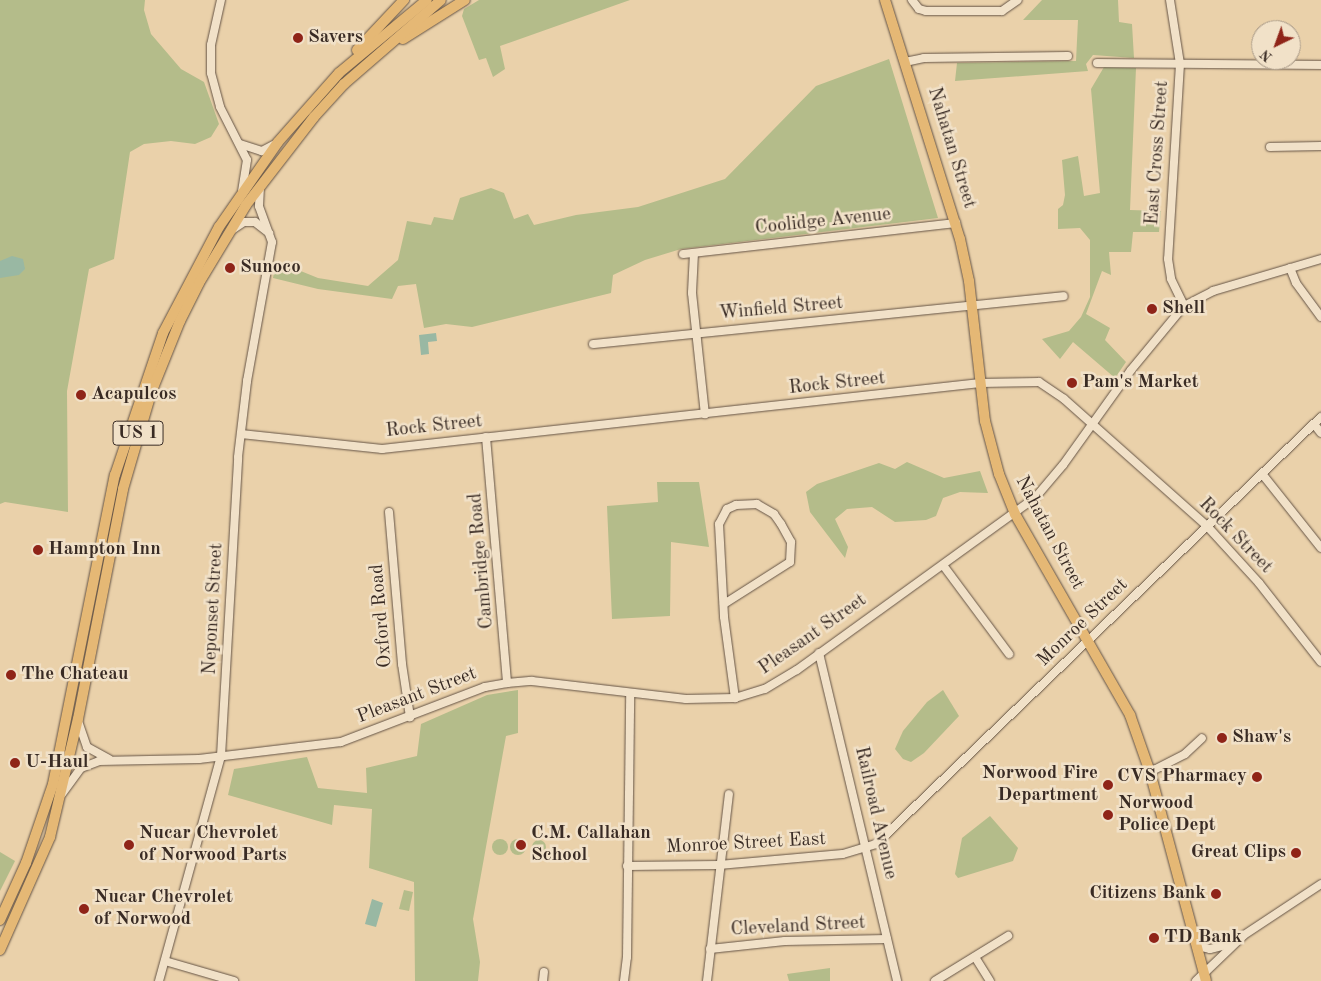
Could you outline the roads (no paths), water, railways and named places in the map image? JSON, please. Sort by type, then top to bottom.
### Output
[{"type":"main road","points":[[339,73],[381,21],[404,0]]},
{"type":"main road","name":"US 1","points":[[0,920],[26,863],[53,784],[122,448],[163,333],[198,261],[240,195],[278,142],[339,73],[427,0]]},
{"type":"main road","name":"US 1","points":[[0,950],[50,837],[62,794],[78,719],[123,489],[136,438],[180,321],[229,232],[261,183],[314,116],[379,53],[441,0]]},
{"type":"main road","points":[[379,53],[465,0]]},
{"type":"main road","name":"Nahatan Street","points":[[885,0],[956,223],[972,305],[980,383],[992,452],[1015,514],[1130,715],[1150,772],[1205,977]]},
{"type":"street","points":[[221,0],[211,45],[211,73],[220,107],[240,144],[247,169],[240,195]]},
{"type":"street","points":[[912,0],[919,9],[926,11],[1002,11],[1018,0]]},
{"type":"street","name":"East Cross Street","points":[[1170,0],[1180,64],[1168,259],[1171,278],[1184,306]]},
{"type":"street","points":[[905,62],[924,58],[1068,56]]},
{"type":"street","points":[[1097,63],[1321,66]]},
{"type":"street","points":[[240,144],[262,151],[278,142]]},
{"type":"street","points":[[1270,147],[1321,146]]},
{"type":"street","points":[[261,183],[259,206],[271,234]]},
{"type":"street","points":[[229,232],[244,222],[255,222],[271,234]]},
{"type":"street","name":"Coolidge Avenue","points":[[683,254],[956,223]]},
{"type":"street","name":"Neponset Street","points":[[159,981],[221,756],[241,434],[271,234]]},
{"type":"street","points":[[694,253],[692,293],[705,414]]},
{"type":"street","name":"Pleasant Street","points":[[62,794],[81,768],[109,759],[182,760],[341,742],[485,687],[507,682],[532,681],[630,694],[735,698],[779,682],[1015,514],[1045,489],[1130,370],[1184,306],[1213,291],[1321,259]]},
{"type":"street","points":[[1290,268],[1296,283],[1321,317]]},
{"type":"street","name":"Winfield Street","points":[[593,344],[1064,296]]},
{"type":"street","name":"Rock Street","points":[[241,434],[382,449],[980,383],[1039,382],[1092,424],[1207,526],[1258,583],[1321,662]]},
{"type":"street","name":"Monroe Street","points":[[867,849],[884,838],[1321,416]]},
{"type":"street","points":[[1314,424],[1321,433]]},
{"type":"street","name":"Cambridge Road","points":[[486,437],[507,682]]},
{"type":"street","points":[[1262,475],[1321,548]]},
{"type":"street","points":[[724,604],[790,562],[791,542],[781,524],[774,514],[757,504],[736,505],[721,517],[718,536],[724,604],[735,698]]},
{"type":"street","name":"Oxford Road","points":[[390,512],[402,664],[410,717]]},
{"type":"street","points":[[943,565],[1009,654]]},
{"type":"street","name":"Railroad Avenue","points":[[819,653],[897,981]]},
{"type":"street","points":[[624,981],[628,866],[630,694]]},
{"type":"street","name":"Pleasant Street","points":[[78,719],[87,747],[109,759]]},
{"type":"street","points":[[1150,772],[1173,762],[1202,738]]},
{"type":"street","points":[[707,981],[719,865],[729,794]]},
{"type":"street","name":"Monroe Street East","points":[[628,866],[719,865],[867,849]]},
{"type":"street","points":[[1196,981],[1205,977],[1236,942],[1321,884]]},
{"type":"street","points":[[935,981],[1008,936]]},
{"type":"street","name":"Cleveland Street","points":[[710,949],[785,941],[887,939]]},
{"type":"street","points":[[1197,946],[1210,949],[1236,942]]},
{"type":"street","points":[[975,957],[990,981]]},
{"type":"street","points":[[165,961],[234,981]]},
{"type":"street","points":[[543,981],[544,972]]},
{"type":"place","name":"Savers","points":[[298,38]]},
{"type":"place","name":"Sunoco","points":[[230,268]]},
{"type":"place","name":"Shell","points":[[1152,309]]},
{"type":"place","name":"Pam's Market","points":[[1072,383]]},
{"type":"place","name":"Acapulcos","points":[[81,395]]},
{"type":"place","name":"Hampton Inn","points":[[38,550]]},
{"type":"place","name":"The Chateau","points":[[11,675]]},
{"type":"place","name":"Shaw's","points":[[1222,738]]},
{"type":"place","name":"U-Haul","points":[[15,763]]},
{"type":"place","name":"CVS Pharmacy","points":[[1257,777]]},
{"type":"place","name":"Norwood Fire Department","points":[[1108,785]]},
{"type":"place","name":"Norwood Police Dept","points":[[1108,815]]},
{"type":"place","name":"Nucar Chevrolet of Norwood Parts","points":[[129,845]]},
{"type":"place","name":"C.M. Callahan School","points":[[521,845]]},
{"type":"place","name":"Great Clips","points":[[1296,853]]},
{"type":"place","name":"Citizens Bank","points":[[1216,894]]},
{"type":"place","name":"Nucar Chevrolet of Norwood","points":[[84,909]]},
{"type":"place","name":"TD Bank","points":[[1154,938]]}]
